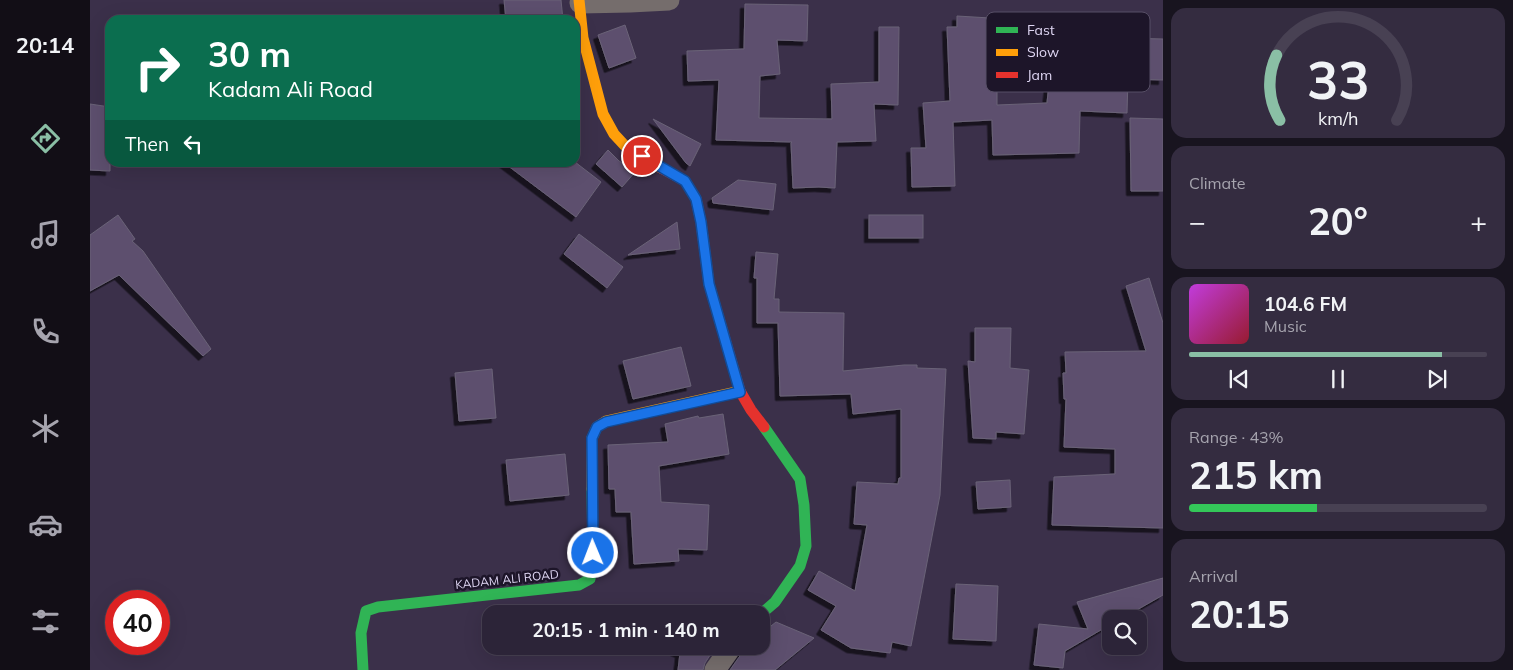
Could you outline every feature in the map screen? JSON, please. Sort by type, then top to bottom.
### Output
[{"type":"street","points":[[669,0],[630,2],[580,1],[583,38],[603,114],[614,134],[627,148],[685,181],[696,199],[709,284],[740,392],[800,479],[804,505],[806,546],[800,566],[770,606]]},
{"type":"street","name":"KADAM ALI ROAD","points":[[363,670],[360,639],[362,622],[366,611],[378,607],[579,585],[590,579],[593,553],[592,438],[597,427],[606,422],[740,392]]},
{"type":"street","points":[[715,670],[725,655]]},
{"type":"building","points":[[504,0],[561,0],[562,15],[506,15]]},
{"type":"building","points":[[745,4],[808,5],[807,41],[777,40],[780,74],[760,76],[759,118],[832,119],[831,84],[879,82],[879,27],[899,27],[898,105],[874,104],[876,141],[837,142],[835,188],[793,188],[792,142],[716,140],[719,80],[688,81],[687,51],[744,49]]},
{"type":"building","points":[[957,16],[986,18],[986,92],[997,92],[997,105],[1047,103],[1048,92],[1128,92],[1127,113],[1080,111],[1079,153],[993,155],[992,120],[953,122],[955,186],[912,187],[911,148],[926,148],[923,103],[950,101],[947,27],[957,27]]},
{"type":"building","points":[[625,25],[636,58],[609,68],[598,35]]},
{"type":"building","points":[[1150,39],[1163,39],[1163,80],[1150,80]]},
{"type":"building","points":[[90,104],[105,106],[105,167],[110,167],[110,171],[90,170]]},
{"type":"building","points":[[1130,118],[1163,119],[1163,191],[1131,191]]},
{"type":"building","points":[[653,119],[701,144],[690,166],[686,163]]},
{"type":"building","points":[[608,150],[619,161],[636,171],[622,187],[596,164]]},
{"type":"building","points":[[580,166],[601,182],[576,217],[510,167]]},
{"type":"building","points":[[738,180],[776,184],[773,210],[713,203],[712,198]]},
{"type":"building","points":[[118,215],[135,239],[132,241],[143,251],[211,349],[203,356],[119,275],[90,291],[90,235]]},
{"type":"building","points":[[869,215],[923,215],[923,238],[869,238]]},
{"type":"building","points":[[677,222],[680,249],[628,255]]},
{"type":"building","points":[[579,234],[623,267],[607,288],[564,254]]},
{"type":"building","points":[[756,252],[778,254],[774,299],[779,299],[779,312],[844,313],[843,371],[904,365],[917,365],[917,368],[946,369],[940,495],[911,646],[892,642],[890,653],[851,648],[821,630],[836,606],[808,590],[819,571],[855,591],[867,525],[854,524],[857,482],[898,484],[899,478],[901,478],[901,409],[853,414],[851,394],[780,396],[778,323],[757,323],[757,278],[754,278]]},
{"type":"building","points":[[1149,278],[1163,323],[1163,528],[1052,525],[1054,477],[1115,474],[1115,449],[1064,447],[1066,399],[1064,399],[1063,373],[1066,373],[1065,352],[1146,351],[1126,286]]},
{"type":"building","points":[[975,328],[1011,328],[1010,368],[1029,370],[1024,434],[996,432],[996,439],[973,438],[968,361],[975,362]]},
{"type":"building","points":[[681,347],[691,386],[633,399],[623,361]]},
{"type":"building","points":[[492,369],[496,418],[459,421],[455,373]]},
{"type":"building","points":[[723,414],[729,454],[659,466],[661,502],[709,505],[707,550],[678,549],[679,561],[634,564],[631,512],[616,512],[615,489],[609,489],[608,445],[668,442],[665,424],[698,416],[699,418]]},
{"type":"building","points":[[565,454],[569,495],[510,501],[506,460]]},
{"type":"building","points":[[1010,480],[1011,507],[978,509],[976,482]]},
{"type":"building","points":[[1163,578],[1163,595],[1137,610],[1102,610],[1102,629],[1065,651],[1063,668],[1034,665],[1039,624],[1088,629],[1077,602]]},
{"type":"building","points":[[956,584],[998,586],[996,641],[953,639]]},
{"type":"building","points":[[776,622],[814,638],[775,670],[730,670],[741,655],[770,655],[771,626]]},
{"type":"building","points":[[680,655],[710,655],[703,670],[678,670]]},
{"type":"traffic: fast","points":[[764,427],[800,479],[804,505],[806,546],[800,566],[770,606]]},
{"type":"traffic: fast","points":[[363,670],[361,633],[366,611],[378,607],[579,585],[590,579],[593,553],[592,489]]},
{"type":"traffic: slow","points":[[579,0],[583,38],[603,114],[614,134],[627,148],[661,168]]},
{"type":"traffic: slow","points":[[592,489],[592,438],[597,427],[606,421],[740,391]]},
{"type":"traffic: jam","points":[[661,168],[685,181],[696,199],[709,284],[740,391],[764,427]]},
{"type":"route","points":[[593,553],[592,438],[597,427],[606,422],[740,392],[709,284],[696,199],[685,181],[642,156]]}]
